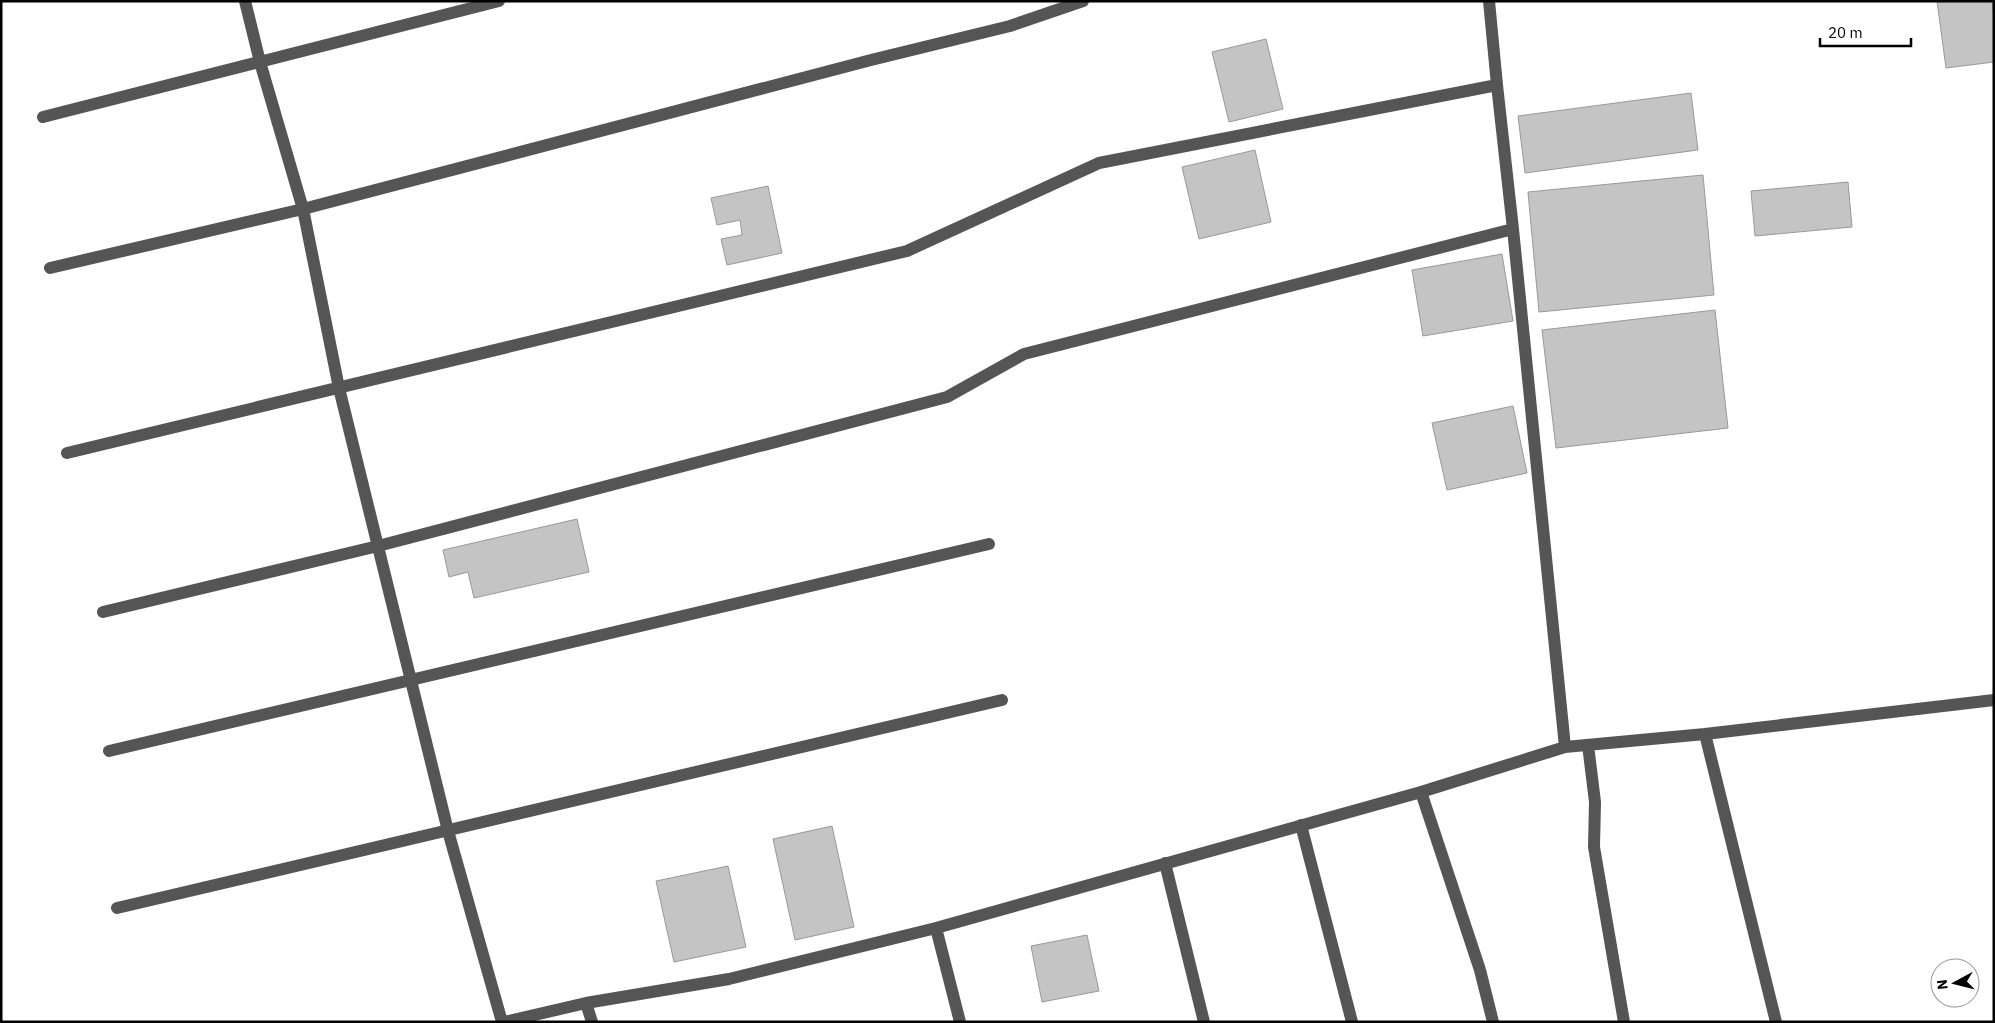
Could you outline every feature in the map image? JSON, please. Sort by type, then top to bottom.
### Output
[{"type":"street","points":[[245,1],[260,62],[302,209],[339,388],[448,831],[503,1022],[586,1003],[729,979],[936,928],[1420,792],[1565,747],[1705,734],[1994,700]]},
{"type":"street","points":[[43,117],[499,1]]},
{"type":"street","points":[[50,268],[302,209],[862,62],[1010,26],[1083,1]]},
{"type":"street","points":[[1489,1],[1496,85],[1513,229],[1565,747]]},
{"type":"street","points":[[67,453],[907,251],[1099,163],[1496,85]]},
{"type":"street","points":[[104,612],[378,546],[947,397],[1024,354],[1513,229]]},
{"type":"street","points":[[109,751],[989,544]]},
{"type":"street","points":[[117,908],[1002,700]]},
{"type":"street","points":[[1705,734],[1776,1022]]},
{"type":"street","points":[[1588,745],[1595,802],[1594,847],[1624,1022]]},
{"type":"street","points":[[1420,792],[1480,970],[1494,1022]]},
{"type":"street","points":[[1301,825],[1352,1022]]},
{"type":"street","points":[[1164,863],[1204,1022]]},
{"type":"street","points":[[936,928],[960,1022]]},
{"type":"street","points":[[586,1003],[592,1022]]},
{"type":"building","points":[[1937,1],[1992,1],[1994,62],[1946,68]]},
{"type":"building","points":[[1266,39],[1283,109],[1229,122],[1212,52]]},
{"type":"building","points":[[1691,93],[1698,150],[1525,173],[1518,116]]},
{"type":"building","points":[[1255,150],[1271,222],[1199,239],[1182,167]]},
{"type":"building","points":[[1703,175],[1714,295],[1539,312],[1528,192]]},
{"type":"building","points":[[1848,182],[1852,227],[1755,236],[1751,191]]},
{"type":"building","points":[[768,186],[782,253],[727,265],[721,239],[742,235],[740,220],[717,225],[711,198]]},
{"type":"building","points":[[1502,254],[1513,321],[1423,336],[1412,270]]},
{"type":"building","points":[[1715,310],[1728,428],[1556,448],[1542,330]]},
{"type":"building","points":[[1513,406],[1527,473],[1447,490],[1432,423]]},
{"type":"building","points":[[577,519],[589,572],[474,598],[468,572],[449,577],[443,550]]},
{"type":"building","points":[[832,826],[854,927],[795,940],[773,839]]},
{"type":"building","points":[[728,866],[746,947],[674,962],[656,881]]},
{"type":"building","points":[[1087,935],[1099,991],[1042,1002],[1031,946]]}]
